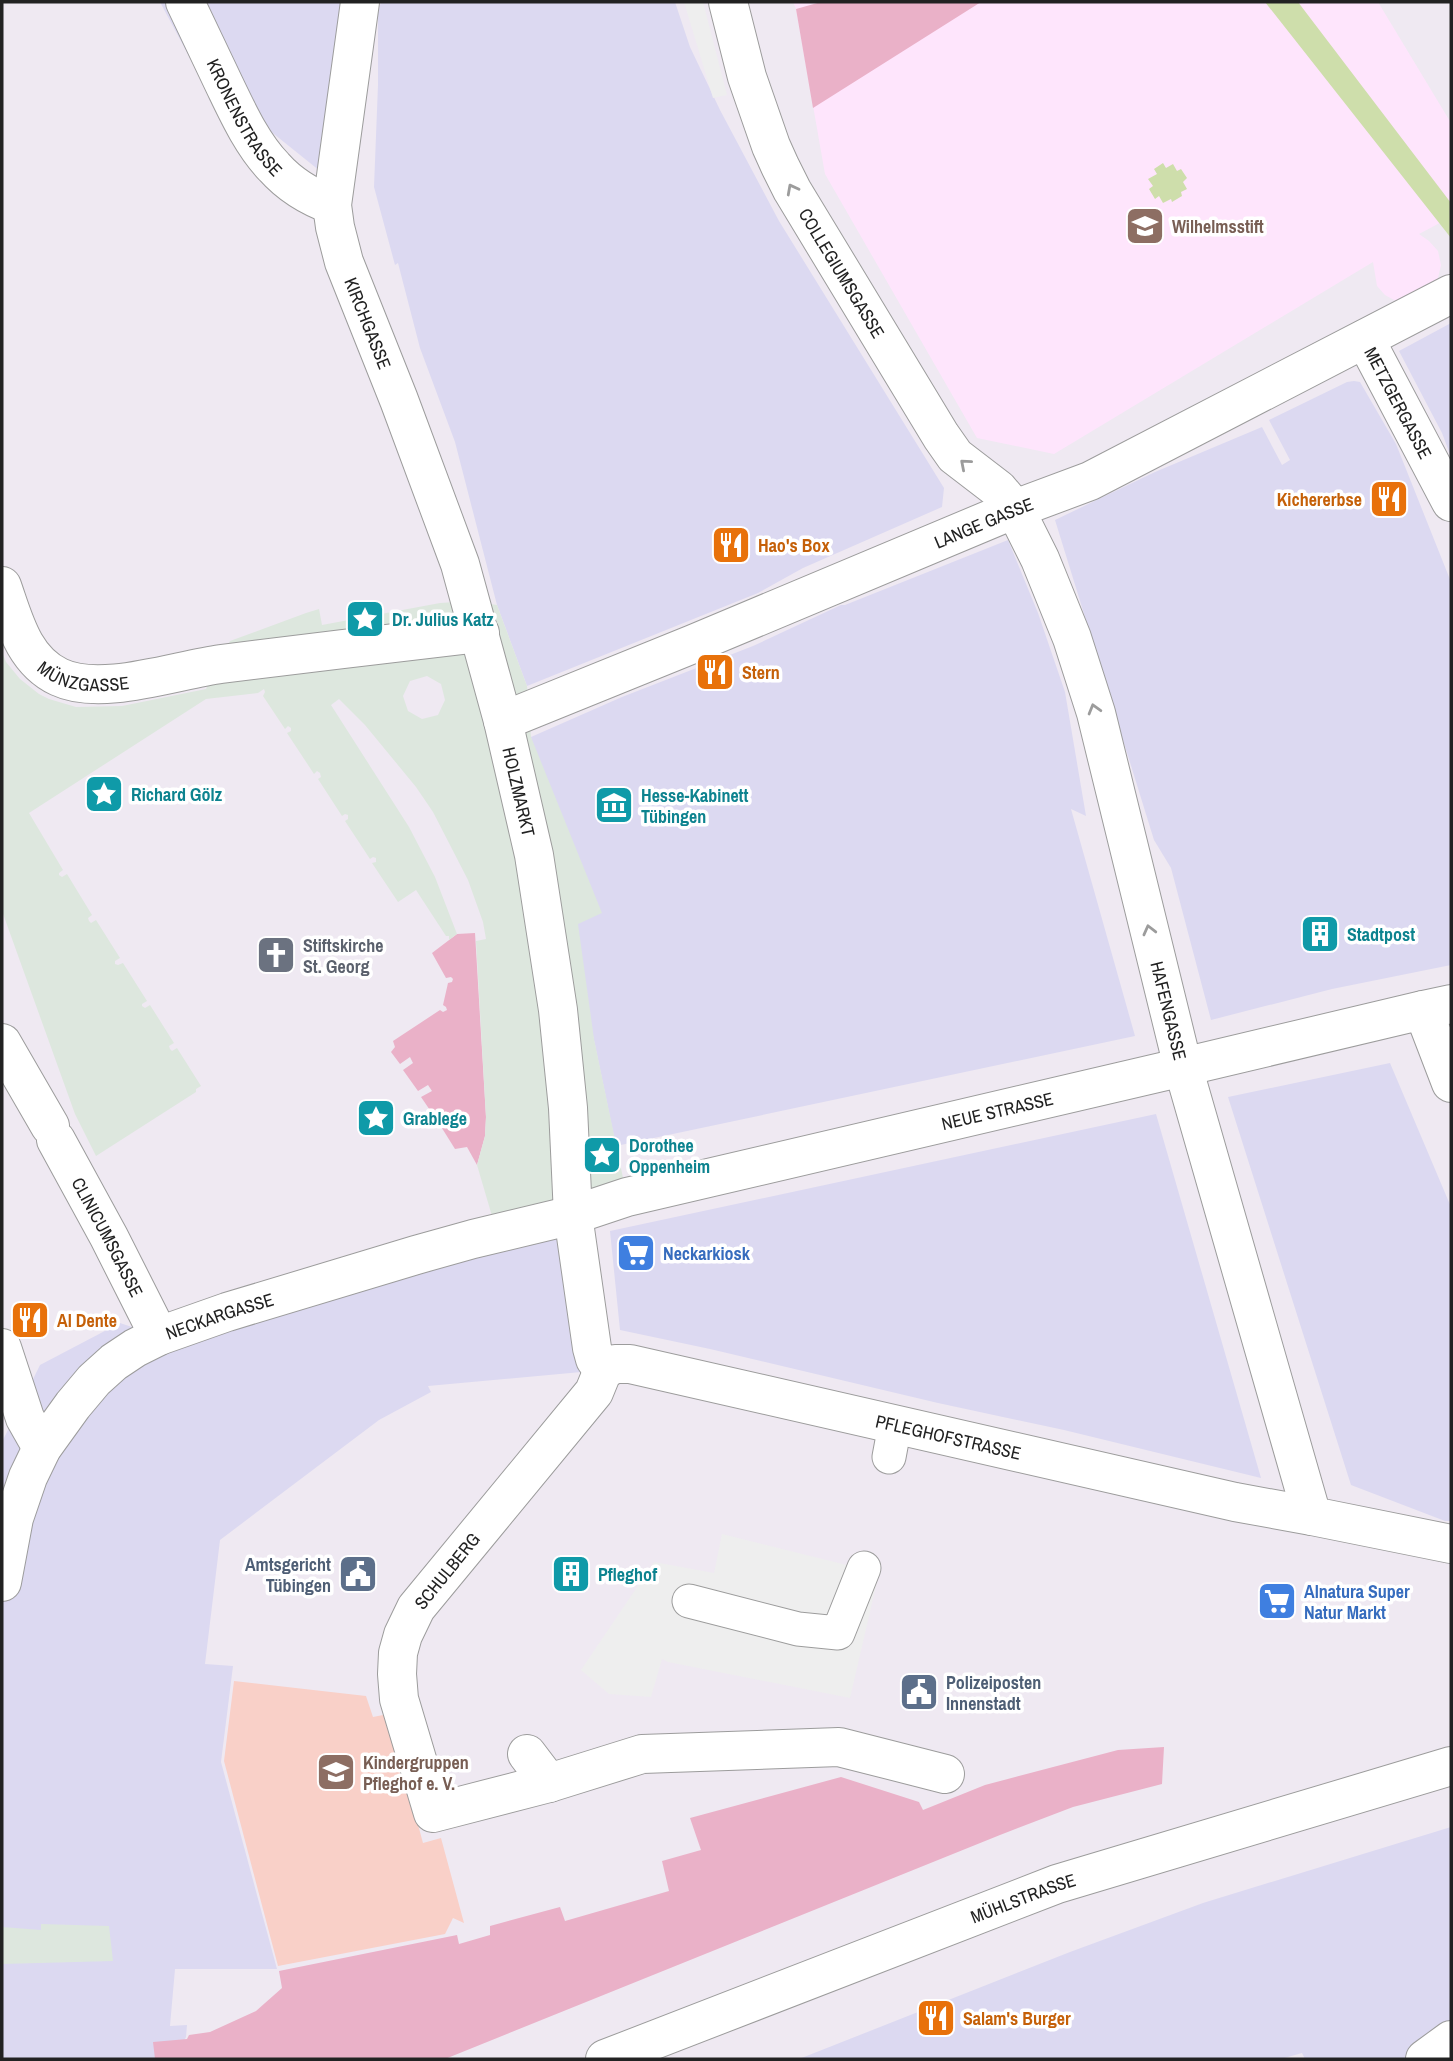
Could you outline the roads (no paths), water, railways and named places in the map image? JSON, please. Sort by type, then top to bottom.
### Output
[{"type":"street","name":"KRONENSTRASSE","points":[[185,2],[236,108],[272,166],[288,181],[332,205]]},
{"type":"street","name":"KIRCHGASSE","points":[[360,2],[332,205],[344,262],[433,487],[460,564],[480,633]]},
{"type":"street","name":"COLLEGIUMSGASSE","points":[[728,2],[759,114],[792,190],[941,436],[955,456],[998,489],[1015,509]]},
{"type":"street","name":"LANGE GASSE","points":[[503,721],[1015,509],[1090,481],[1451,293]]},
{"type":"street","name":"METZGERGASSE","points":[[1365,339],[1451,502]]},
{"type":"street","name":"HAFENGASSE","points":[[1015,509],[1054,591],[1096,713],[1183,1067],[1312,1516]]},
{"type":"street","name":"MÜNZGASSE","points":[[2,586],[18,632],[41,666],[69,681],[83,684],[115,684],[217,665],[480,633]]},
{"type":"street","name":"HOLZMARKT","points":[[480,633],[534,855],[558,1010],[568,1108],[573,1215]]},
{"type":"street","name":"NEUE STRASSE","points":[[573,1215],[626,1197],[1437,1007],[1451,1083]]},
{"type":"street","name":"CLINICUMSGASSE","points":[[2,1043],[109,1237],[159,1336]]},
{"type":"street","name":"NECKARGASSE","points":[[2,1582],[15,1518],[28,1477],[42,1448],[73,1405],[114,1362],[159,1336],[227,1312],[473,1238],[573,1215]]},
{"type":"street","points":[[573,1215],[592,1348],[595,1359],[603,1370]]},
{"type":"street","points":[[2,1348],[25,1418],[42,1448]]},
{"type":"street","name":"PFLEGHOFSTRASSE","points":[[603,1370],[615,1364],[630,1364],[892,1441],[1312,1516],[1451,1544]]},
{"type":"street","name":"SCHULBERG","points":[[603,1370],[594,1392],[416,1608],[403,1635],[398,1653],[397,1674],[400,1699],[433,1813],[538,1769],[642,1754],[839,1747],[944,1774]]},
{"type":"street","name":"MÜHLSTRASSE","points":[[605,2059],[1057,1884],[1451,1766]]},
{"type":"street","points":[[1425,2059],[1451,2040]]},
{"type":"lane","points":[[689,1601],[799,1629],[838,1633],[864,1568]]},
{"type":"place","name":"Wilhelmsstift","points":[[1145,226]]},
{"type":"place","name":"Kichererbse","points":[[1389,499]]},
{"type":"place","name":"Hao's Box","points":[[731,545]]},
{"type":"place","name":"Dr. Julius Katz","points":[[365,619]]},
{"type":"place","name":"Stern","points":[[715,672]]},
{"type":"place","name":"Richard Gölz","points":[[104,794]]},
{"type":"place","name":"Hesse-Kabinett Tübingen","points":[[614,805]]},
{"type":"place","name":"Stadtpost","points":[[1320,934]]},
{"type":"place","name":"Stiftskirche St. Georg","points":[[276,955]]},
{"type":"place","name":"Grablege","points":[[376,1118]]},
{"type":"place","name":"Dorothee Oppenheim","points":[[602,1155]]},
{"type":"place","name":"Neckarkiosk","points":[[636,1253]]},
{"type":"place","name":"Al Dente","points":[[30,1320]]},
{"type":"place","name":"Amtsgericht Tübingen","points":[[358,1574]]},
{"type":"place","name":"Pfleghof","points":[[571,1574]]},
{"type":"place","name":"Alnatura Super Natur Markt","points":[[1277,1601]]},
{"type":"place","name":"Polizeiposten Innenstadt","points":[[919,1692]]},
{"type":"place","name":"Kindergruppen Pfleghof e. V.","points":[[336,1772]]},
{"type":"place","name":"Salam's Burger","points":[[936,2018]]}]
